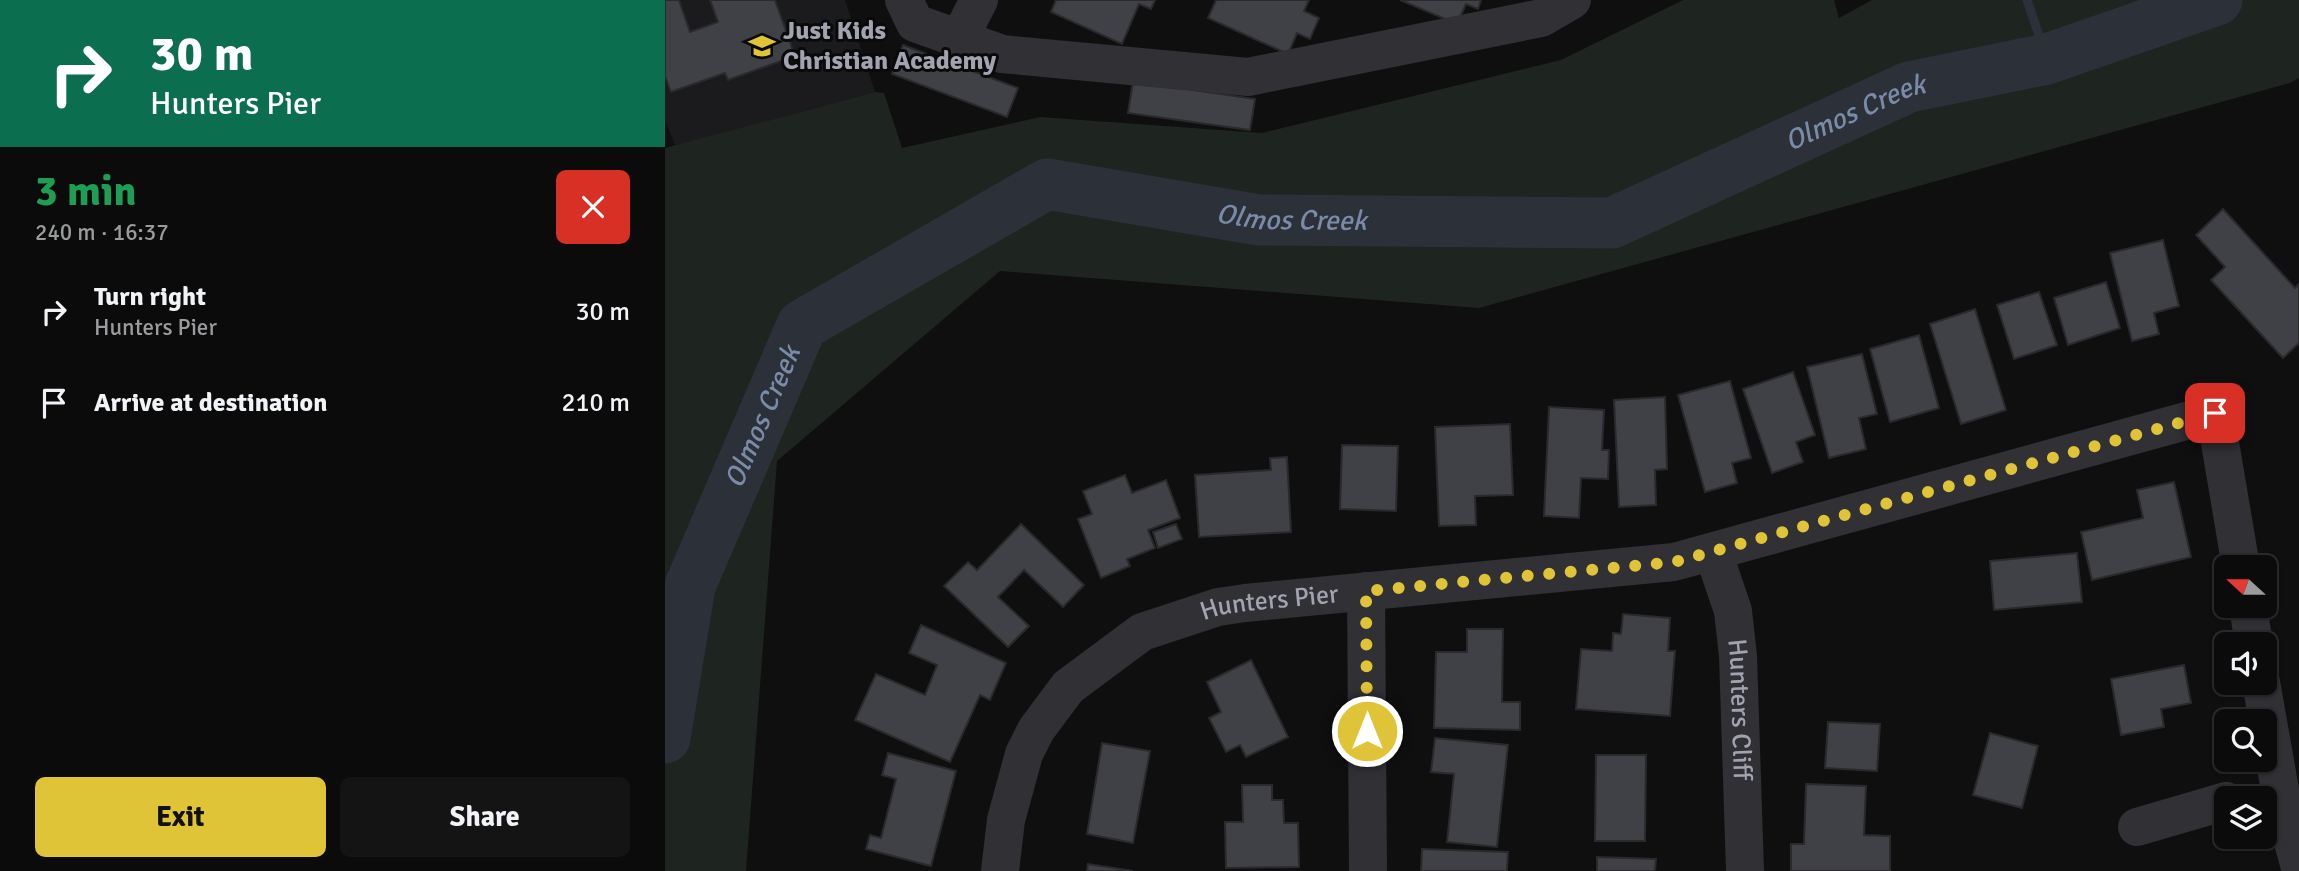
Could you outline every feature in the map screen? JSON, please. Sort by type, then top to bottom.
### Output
[{"type":"street","points":[[904,0],[915,23],[1002,54],[1248,77],[1541,18],[1572,0]]},
{"type":"street","points":[[959,39],[979,0]]},
{"type":"street","name":"Hunters Pier","points":[[1000,871],[1006,820],[1024,754],[1036,730],[1068,687],[1142,632],[1218,607],[1674,562],[2215,413],[2239,555]]},
{"type":"street","name":"Hunters Cliff","points":[[1713,552],[1733,611],[1738,656],[1745,871]]},
{"type":"street","points":[[1366,591],[1368,871]]},
{"type":"street","points":[[2263,695],[2279,787],[2299,864]]},
{"type":"street","points":[[2137,827],[2214,805]]},
{"type":"shaded area","name":"Just Kids Christian Academy","points":[[665,0],[845,0],[875,92],[675,146],[665,119]]},
{"type":"shaded area","points":[[1683,0],[1834,0],[1839,18],[1872,0],[2299,0],[2299,78],[2290,83],[1479,308],[1000,271],[777,461],[746,871],[665,871],[665,148],[875,92],[884,93],[902,148],[1040,117],[1262,133],[1561,60]]},
{"type":"building","points":[[665,0],[679,0],[690,32],[718,22],[710,0],[775,0],[795,56],[728,80],[725,73],[671,92],[665,76]]},
{"type":"building","points":[[1056,0],[1155,0],[1151,9],[1139,4],[1122,44],[1051,12]]},
{"type":"building","points":[[1216,0],[1309,0],[1304,11],[1319,18],[1310,39],[1297,33],[1288,54],[1208,18]]},
{"type":"building","points":[[1400,0],[1481,0],[1478,9],[1466,4],[1457,24]]},
{"type":"building","points":[[903,45],[1018,88],[1007,117],[892,74]]},
{"type":"building","points":[[1133,81],[1255,99],[1250,130],[1128,113]]},
{"type":"building","points":[[2223,209],[2295,288],[2299,284],[2299,343],[2283,358],[2211,280],[2225,267],[2196,235]]},
{"type":"building","points":[[2163,240],[2179,306],[2154,313],[2159,334],[2132,341],[2110,253]]},
{"type":"building","points":[[2106,282],[2120,328],[2068,345],[2054,298]]},
{"type":"building","points":[[2039,292],[2057,345],[2014,359],[1997,305]]},
{"type":"building","points":[[1975,309],[2006,410],[1961,424],[1930,324]]},
{"type":"building","points":[[1919,335],[1939,408],[1890,422],[1870,349]]},
{"type":"building","points":[[1862,354],[1877,414],[1859,418],[1866,449],[1829,458],[1807,367]]},
{"type":"building","points":[[1793,372],[1815,435],[1796,442],[1803,462],[1772,473],[1743,389]]},
{"type":"building","points":[[1730,381],[1751,458],[1732,463],[1737,483],[1705,492],[1678,395]]},
{"type":"building","points":[[1665,397],[1667,469],[1655,470],[1656,505],[1619,507],[1614,400]]},
{"type":"building","points":[[1549,407],[1604,410],[1602,450],[1609,450],[1608,479],[1581,478],[1579,518],[1544,516]]},
{"type":"building","points":[[1510,424],[1513,495],[1475,496],[1476,525],[1439,526],[1435,427]]},
{"type":"building","points":[[1342,445],[1398,446],[1396,511],[1340,509]]},
{"type":"building","points":[[1287,457],[1291,532],[1199,537],[1195,475],[1271,470],[1270,458]]},
{"type":"building","points":[[1125,475],[1132,493],[1166,480],[1180,518],[1148,530],[1155,548],[1127,559],[1130,566],[1101,578],[1078,519],[1092,514],[1083,491]]},
{"type":"building","points":[[2174,482],[2191,557],[2092,580],[2081,532],[2143,518],[2137,490]]},
{"type":"building","points":[[1021,524],[1084,585],[1063,607],[1024,570],[998,597],[1029,626],[1008,647],[944,586],[968,562],[977,570]]},
{"type":"building","points":[[1176,524],[1182,539],[1158,548],[1153,532]]},
{"type":"building","points":[[2077,553],[2082,602],[1994,610],[1990,561]]},
{"type":"building","points":[[1623,614],[1670,618],[1668,651],[1675,651],[1670,716],[1576,709],[1581,649],[1612,651],[1613,633],[1621,634]]},
{"type":"building","points":[[921,625],[1006,663],[990,700],[980,695],[950,762],[855,720],[876,674],[925,695],[937,665],[909,653]]},
{"type":"building","points":[[1467,629],[1503,629],[1502,702],[1520,702],[1520,730],[1434,728],[1436,652],[1467,652]]},
{"type":"building","points":[[1251,660],[1288,737],[1246,757],[1240,745],[1226,752],[1209,718],[1221,712],[1207,682]]},
{"type":"building","points":[[2184,665],[2191,703],[2161,709],[2164,727],[2121,735],[2111,679]]},
{"type":"building","points":[[1828,722],[1880,724],[1877,771],[1825,768]]},
{"type":"building","points":[[1990,733],[2038,746],[2022,808],[1973,795]]},
{"type":"building","points":[[1435,738],[1508,745],[1497,847],[1447,842],[1454,774],[1431,772]]},
{"type":"building","points":[[1102,743],[1150,751],[1133,843],[1087,834]]},
{"type":"building","points":[[888,753],[956,771],[931,866],[866,849],[870,835],[881,838],[896,779],[882,775]]},
{"type":"building","points":[[1596,755],[1646,755],[1645,841],[1595,841]]},
{"type":"building","points":[[1806,784],[1866,786],[1864,835],[1890,836],[1890,871],[1791,871],[1791,844],[1804,844]]},
{"type":"building","points":[[1242,785],[1272,785],[1272,800],[1283,800],[1284,823],[1298,823],[1299,867],[1226,868],[1225,822],[1243,822]]},
{"type":"building","points":[[1422,849],[1508,852],[1507,871],[1421,871]]},
{"type":"building","points":[[1597,857],[1656,859],[1655,871],[1597,871]]},
{"type":"building","points":[[1088,864],[1133,871],[1087,871]]},
{"type":"waterway","points":[[2027,0],[2047,59]]},
{"type":"waterway","name":"Olmos Creek","points":[[665,738],[690,586],[802,325],[1047,184],[1259,220],[1612,223],[1909,87],[2047,59],[2217,0]]},
{"type":"place","name":"Just Kids Christian Academy","points":[[762,46]]},
{"type":"route","points":[[1367,731],[1366,591],[1674,562],[2215,413]]}]
